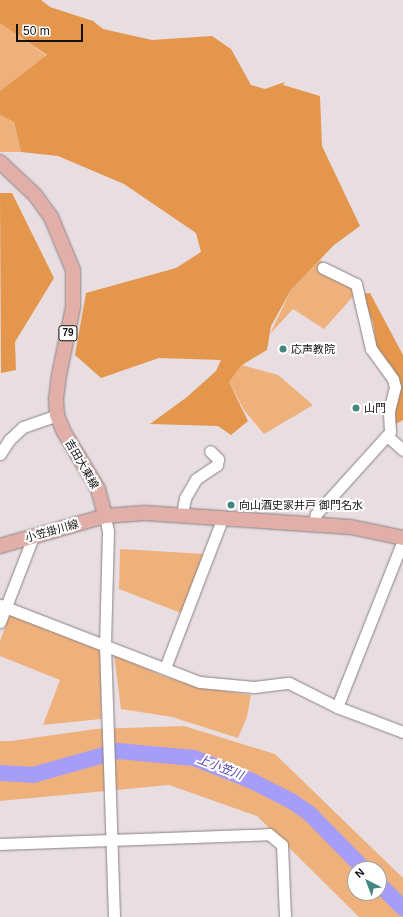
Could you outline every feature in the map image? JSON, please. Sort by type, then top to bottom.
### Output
[{"type":"main road","name":"吉田大東線","points":[[0,162],[35,195],[51,217],[73,270],[72,306],[59,375],[56,398],[57,415],[64,432],[98,489],[105,516]]},
{"type":"main road","points":[[105,516],[145,512],[223,517],[372,530],[403,539]]},
{"type":"main road","name":"小笠掛川線","points":[[0,546],[105,516]]},
{"type":"street","points":[[312,524],[316,514],[390,432],[389,411],[395,387],[393,379],[371,349],[356,284],[323,268]]},
{"type":"street","points":[[0,454],[9,440],[23,428],[57,415]]},
{"type":"street","points":[[387,436],[403,450]]},
{"type":"street","points":[[182,514],[185,498],[196,480],[217,465],[218,459],[210,451]]},
{"type":"street","points":[[105,516],[108,531],[109,576],[105,645],[107,778],[114,917]]},
{"type":"street","points":[[165,668],[223,517]]},
{"type":"street","points":[[0,622],[3,606],[33,537]]},
{"type":"street","points":[[337,707],[403,539]]},
{"type":"street","points":[[3,606],[200,682],[254,687],[289,683],[337,707],[403,732]]},
{"type":"street","points":[[0,844],[269,834],[282,845],[284,917]]},
{"type":"shaded area","points":[[0,0],[41,0],[50,7],[93,21],[103,29],[152,40],[212,36],[231,49],[251,85],[265,89],[285,82],[283,85],[320,96],[322,146],[360,226],[334,245],[291,290],[271,326],[267,350],[242,365],[229,382],[248,421],[231,435],[218,426],[150,424],[187,397],[216,371],[221,360],[159,358],[101,378],[75,355],[86,293],[176,268],[201,252],[196,233],[124,184],[58,156],[21,152],[14,122],[0,115],[0,91],[47,55],[0,23]]},
{"type":"shaded area","points":[[0,22],[47,56],[0,91]]},
{"type":"shaded area","points":[[0,115],[14,122],[21,152],[0,152]]},
{"type":"shaded area","points":[[0,193],[12,193],[54,278],[15,342],[16,370],[1,373]]},
{"type":"shaded area","points":[[320,260],[358,291],[324,329],[293,309],[270,334],[291,290]]},
{"type":"shaded area","points":[[370,293],[403,355],[403,420],[394,425],[399,385],[393,368],[377,350],[373,323],[362,294]]},
{"type":"shaded area","points":[[242,365],[278,375],[313,405],[264,434],[244,410],[229,382]]},
{"type":"shaded area","points":[[120,549],[205,554],[181,613],[119,589]]},
{"type":"shaded area","points":[[10,613],[101,646],[101,719],[43,725],[60,680],[0,656],[0,641]]},
{"type":"shaded area","points":[[114,654],[163,676],[198,687],[251,695],[247,717],[238,738],[172,717],[121,709]]},
{"type":"shaded area","points":[[184,726],[275,754],[385,861],[347,861],[347,901],[387,901],[387,862],[403,878],[403,917],[359,917],[257,816],[169,785],[0,801],[0,741],[11,741],[96,729]]},
{"type":"waterway","name":"上小笠川","points":[[0,773],[33,775],[118,751],[194,758],[252,781],[293,802],[310,814],[356,861]]},
{"type":"waterway","name":"上小笠川","points":[[387,892],[403,908]]},
{"type":"place","name":"応声教院","points":[[283,349]]},
{"type":"place","name":"山門","points":[[356,408]]},
{"type":"place","name":"向山酒史家井戸 御門名水","points":[[231,505]]}]
